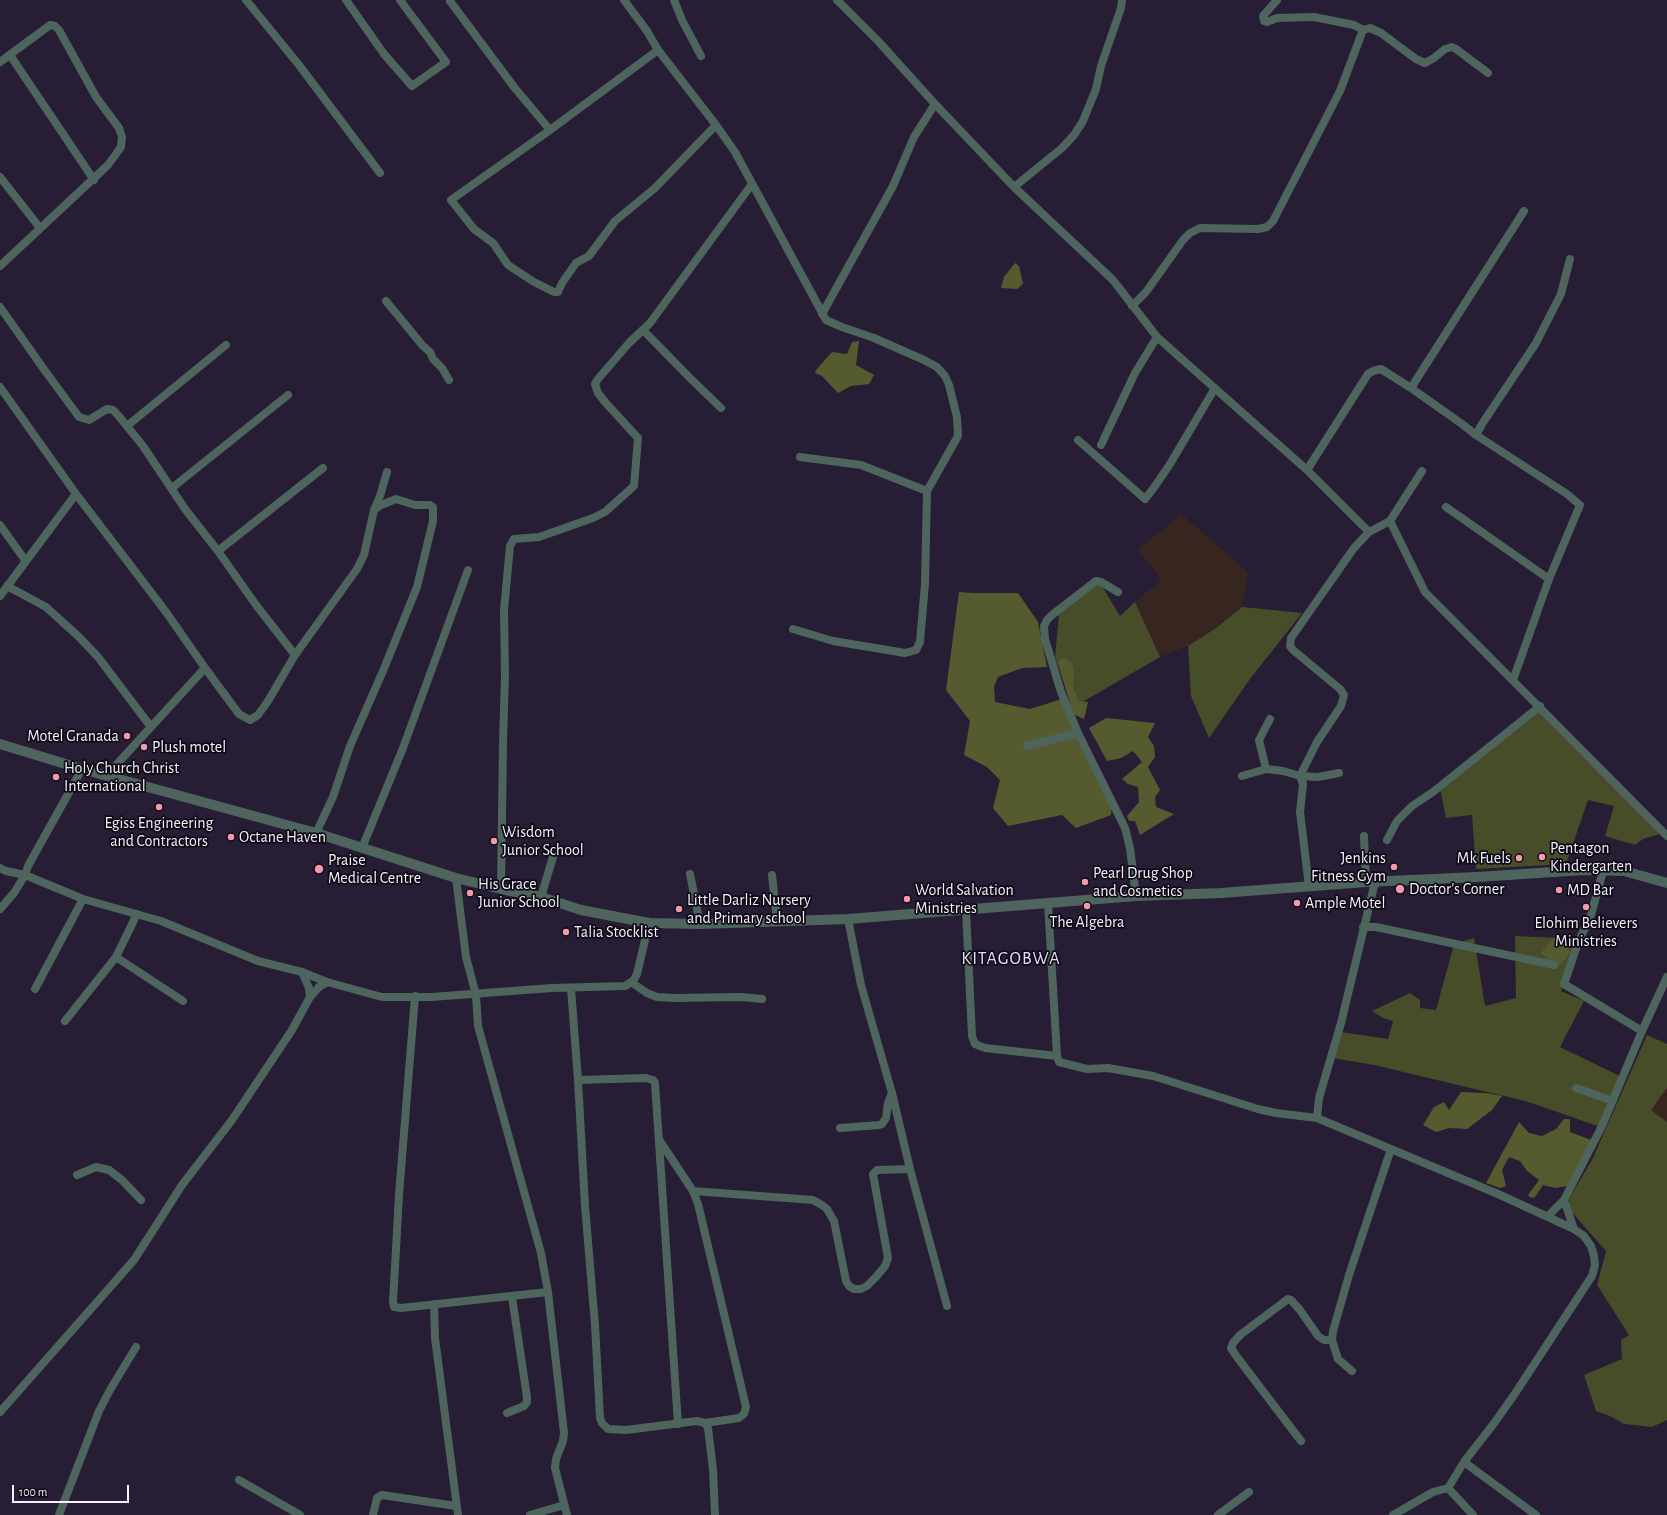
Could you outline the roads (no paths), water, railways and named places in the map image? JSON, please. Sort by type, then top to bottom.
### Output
[{"type":"street","points":[[246,0],[299,65],[380,173]]},
{"type":"street","points":[[346,0],[384,54],[412,86],[446,62],[400,0]]},
{"type":"street","points":[[624,0],[647,31],[658,50],[735,152],[822,314],[829,322],[874,338],[937,367],[945,376],[957,417],[958,436],[927,491],[925,584],[920,642],[916,650],[905,653],[833,641],[793,629]]},
{"type":"street","points":[[674,0],[682,20],[701,56]]},
{"type":"street","points":[[838,0],[1014,188],[1113,280],[1157,337],[1307,470],[1369,532]]},
{"type":"street","points":[[1014,188],[1062,148],[1074,135],[1083,121],[1096,89],[1101,66],[1122,8],[1122,0]]},
{"type":"street","points":[[1277,0],[1263,16],[1264,21],[1267,22],[1277,18],[1314,16],[1354,25],[1363,30],[1370,28],[1381,33],[1416,59],[1425,63],[1445,49],[1452,47],[1460,51],[1488,73]]},
{"type":"street","points":[[450,1],[514,87],[550,130]]},
{"type":"street","points":[[0,62],[50,25],[55,26],[59,30],[96,97],[119,128],[122,137],[121,147],[116,157],[94,180],[0,266]]},
{"type":"street","points":[[1132,306],[1146,292],[1183,240],[1190,233],[1200,228],[1258,229],[1267,226],[1273,220],[1340,91],[1363,30]]},
{"type":"street","points":[[658,50],[550,130],[451,200],[474,229],[493,243],[508,266],[526,278],[554,292],[558,292],[562,283],[576,263],[589,256],[615,221],[655,188],[716,125]]},
{"type":"street","points":[[10,55],[94,180]]},
{"type":"street","points":[[822,314],[893,186],[914,137],[935,104]]},
{"type":"street","points":[[0,177],[40,228]]},
{"type":"street","points":[[501,889],[505,675],[504,610],[510,546],[514,539],[539,537],[593,518],[605,512],[634,486],[638,438],[598,393],[596,384],[598,379],[629,343],[643,330],[685,278],[752,184]]},
{"type":"street","points":[[1411,388],[1524,211]]},
{"type":"street","points":[[1476,435],[1536,343],[1561,294],[1570,259]]},
{"type":"street","points":[[386,301],[423,346],[430,352],[432,359],[442,368],[449,380]]},
{"type":"street","points":[[0,307],[80,417],[89,420],[106,409],[113,410],[118,415],[143,446],[256,605],[295,655]]},
{"type":"street","points":[[643,330],[721,408]]},
{"type":"street","points":[[1101,445],[1135,373],[1157,337]]},
{"type":"street","points":[[127,426],[226,345]]},
{"type":"street","points":[[1307,470],[1368,374],[1381,369],[1411,388],[1476,435],[1567,494],[1580,505],[1549,579],[1513,680]]},
{"type":"street","points":[[0,388],[76,494],[166,612],[239,714],[250,720],[258,715],[268,701],[295,655],[357,569],[364,556],[374,510],[387,472]]},
{"type":"street","points":[[1078,440],[1145,498],[1154,489],[1170,464],[1215,388]]},
{"type":"street","points":[[172,488],[288,394]]},
{"type":"street","points":[[800,457],[861,465],[927,491]]},
{"type":"street","points":[[218,551],[323,468]]},
{"type":"street","points":[[1309,887],[1300,812],[1302,784],[1300,776],[1317,742],[1341,706],[1344,695],[1340,689],[1293,650],[1290,646],[1291,638],[1354,548],[1369,532],[1390,521],[1422,471]]},
{"type":"street","points":[[0,596],[25,560],[76,494]]},
{"type":"street","points":[[316,833],[333,797],[350,746],[383,671],[417,587],[433,521],[433,507],[430,504],[415,505],[396,499],[381,505],[374,510]]},
{"type":"street","points":[[1446,507],[1549,579]]},
{"type":"street","points":[[1390,521],[1425,592],[1540,706],[1667,836]]},
{"type":"street","points":[[0,525],[25,560]]},
{"type":"street","points":[[362,848],[403,748],[468,570]]},
{"type":"street","points":[[1118,592],[1101,582],[1096,581],[1052,615],[1044,626],[1045,639],[1061,692],[1078,733],[1125,828],[1130,848],[1136,896]]},
{"type":"street","points":[[7,586],[46,607],[78,636],[98,657],[151,727]]},
{"type":"street","points":[[107,775],[205,668]]},
{"type":"street","points":[[1387,840],[1397,821],[1412,806],[1433,792],[1540,706]]},
{"type":"street","points":[[1266,769],[1259,740],[1270,719]]},
{"type":"street","points":[[1027,746],[1078,733]]},
{"type":"street","points":[[0,744],[82,769],[316,833],[456,878],[541,897],[581,910],[649,923],[700,924],[848,919],[1136,896],[1568,871],[1624,871],[1667,883]]},
{"type":"street","points":[[0,909],[14,893],[25,875],[28,866],[82,769]]},
{"type":"street","points":[[1242,776],[1266,769],[1284,771],[1300,776],[1318,777],[1338,773]]},
{"type":"street","points":[[1317,1118],[1319,1098],[1340,1023],[1363,927],[1371,882],[1364,836]]},
{"type":"street","points":[[541,897],[553,857]]},
{"type":"street","points":[[0,868],[6,871],[25,875],[83,899],[169,924],[258,961],[302,972],[327,982],[382,998],[415,996],[431,997],[625,986],[636,978],[649,923]]},
{"type":"street","points":[[1603,871],[1591,915],[1578,943],[1564,984],[1642,1031]]},
{"type":"street","points":[[690,874],[700,924]]},
{"type":"street","points":[[772,875],[777,921]]},
{"type":"street","points":[[456,878],[466,956],[476,994],[480,1032],[488,1055],[516,1166],[541,1253],[548,1292],[564,1432],[563,1441],[556,1460],[556,1468],[567,1515]]},
{"type":"street","points":[[35,989],[83,899]]},
{"type":"street","points":[[1048,903],[1057,1056],[1059,1062],[1087,1069],[1108,1068],[1153,1076],[1258,1109],[1276,1113],[1317,1118],[1574,1228],[1584,1236],[1591,1246],[1595,1265],[1592,1276],[1516,1392],[1464,1462],[1448,1488],[1433,1492],[1393,1515]]},
{"type":"street","points":[[966,910],[973,1041],[975,1044],[985,1048],[1057,1056]]},
{"type":"street","points":[[65,1021],[116,957],[137,914]]},
{"type":"street","points":[[848,919],[861,985],[892,1093],[910,1169],[947,1306]]},
{"type":"street","points":[[1363,927],[1376,927],[1554,965]]},
{"type":"street","points":[[116,957],[183,1001]]},
{"type":"street","points":[[302,972],[309,988],[310,997]]},
{"type":"street","points":[[1548,1216],[1564,1200],[1592,1148],[1642,1031],[1667,978]]},
{"type":"street","points":[[0,1412],[134,1260],[182,1186],[232,1120],[292,1030],[310,997],[319,987],[327,982]]},
{"type":"street","points":[[631,982],[647,994],[657,997],[741,997],[762,999]]},
{"type":"street","points":[[571,988],[600,1418],[602,1423],[608,1429],[626,1430],[696,1421],[705,1423],[739,1418],[744,1414],[746,1407],[701,1215],[693,1191],[659,1140]]},
{"type":"street","points":[[415,996],[392,1302],[394,1307],[401,1308],[548,1292]]},
{"type":"street","points":[[578,1080],[646,1078],[653,1080],[656,1089],[678,1424]]},
{"type":"street","points":[[1576,1088],[1613,1101]]},
{"type":"street","points":[[840,1128],[882,1124],[886,1118],[888,1103],[892,1093]]},
{"type":"street","points":[[1352,1371],[1338,1359],[1332,1340],[1349,1275],[1391,1149]]},
{"type":"street","points":[[77,1175],[96,1167],[109,1170],[122,1180],[141,1200]]},
{"type":"street","points":[[693,1191],[812,1200],[822,1205],[827,1209],[834,1221],[846,1281],[849,1286],[854,1289],[861,1289],[867,1286],[876,1277],[888,1258],[873,1174],[877,1170],[910,1169]]},
{"type":"street","points":[[1564,1200],[1574,1228]]},
{"type":"street","points":[[507,1413],[524,1406],[527,1402],[512,1297]]},
{"type":"street","points":[[1301,1441],[1231,1348],[1233,1343],[1240,1335],[1288,1299],[1300,1310],[1318,1336],[1324,1340],[1332,1340]]},
{"type":"street","points":[[434,1304],[436,1338],[458,1515]]},
{"type":"street","points":[[59,1515],[99,1411],[136,1347]]},
{"type":"street","points":[[705,1423],[708,1428],[713,1470],[715,1515]]},
{"type":"street","points":[[1464,1462],[1536,1515]]},
{"type":"street","points":[[240,1480],[300,1515]]},
{"type":"street","points":[[1448,1488],[1473,1515]]},
{"type":"street","points":[[1218,1515],[1249,1492]]},
{"type":"street","points":[[373,1515],[377,1498],[382,1495],[456,1506]]},
{"type":"street","points":[[530,1515],[564,1505]]},
{"type":"place","name":"Motel Granada","points":[[127,736]]},
{"type":"place","name":"Plush motel","points":[[144,747]]},
{"type":"place","name":"Holy Church Christ International","points":[[56,777]]},
{"type":"place","name":"Egiss Engineering and Contractors","points":[[159,807]]},
{"type":"place","name":"Octane Haven","points":[[231,837]]},
{"type":"place","name":"Wisdom Junior School","points":[[494,841]]},
{"type":"place","name":"Pentagon Kindergarten","points":[[1542,857]]},
{"type":"place","name":"Mk Fuels","points":[[1519,858]]},
{"type":"place","name":"Jenkins Fitness Gym","points":[[1394,867]]},
{"type":"place","name":"Praise Medical Centre","points":[[319,869]]},
{"type":"place","name":"Pearl Drug Shop and Cosmetics","points":[[1085,882]]},
{"type":"place","name":"Doctor's Corner","points":[[1400,889]]},
{"type":"place","name":"MD Bar","points":[[1559,890]]},
{"type":"place","name":"His Grace Junior School","points":[[470,893]]},
{"type":"place","name":"World Salvation Ministries","points":[[907,899]]},
{"type":"place","name":"Ample Motel","points":[[1297,903]]},
{"type":"place","name":"The Algebra","points":[[1087,906]]},
{"type":"place","name":"Elohim Believers Ministries","points":[[1586,907]]},
{"type":"place","name":"Little Darliz Nursery and Primary school","points":[[679,909]]},
{"type":"place","name":"Talia Stocklist","points":[[566,932]]},
{"type":"district","name":"KITAGOBWA","points":[[1011,959]]}]
